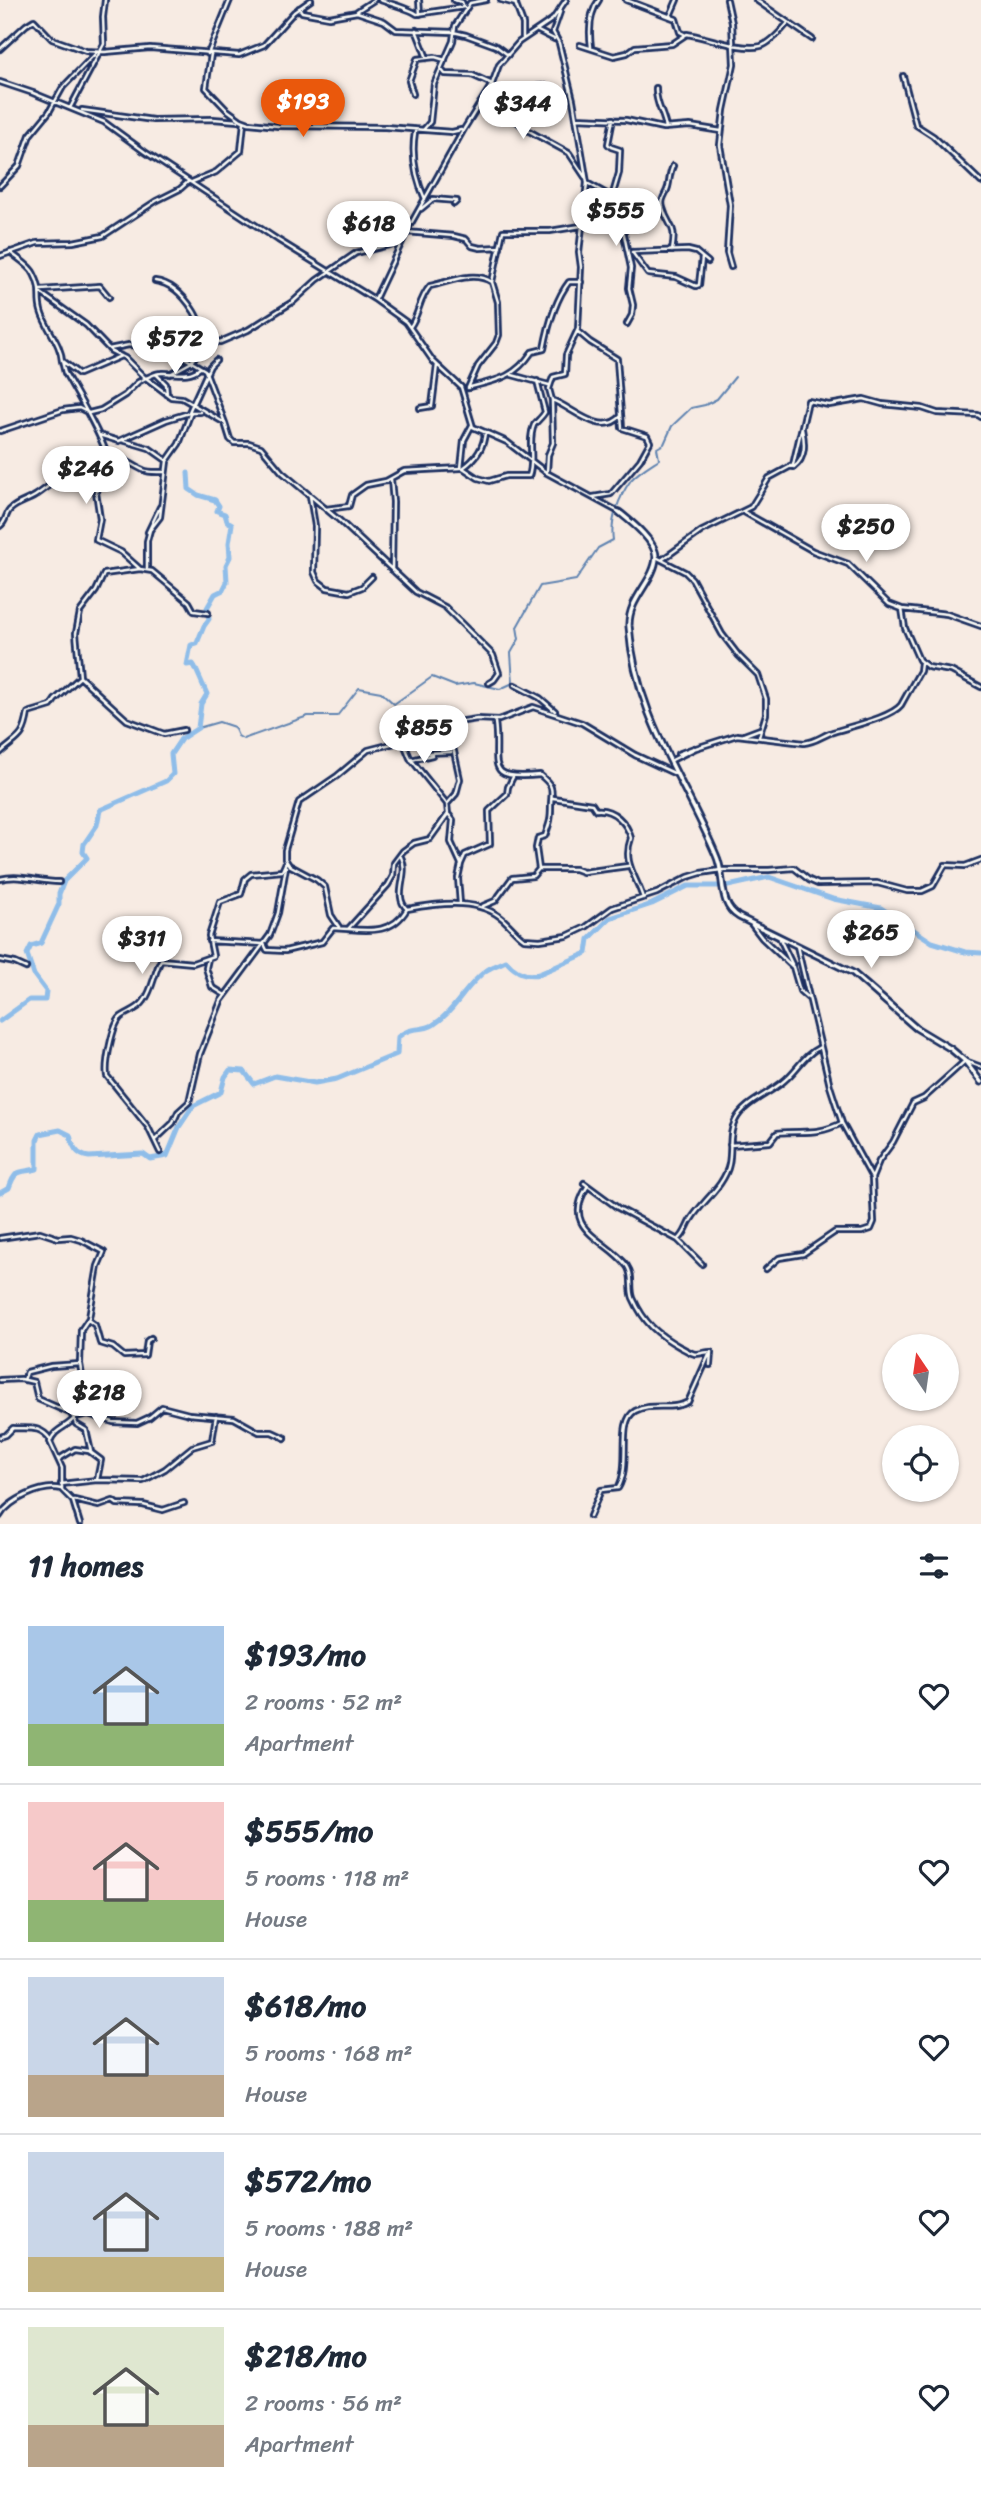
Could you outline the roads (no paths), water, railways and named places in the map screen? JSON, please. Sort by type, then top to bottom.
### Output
[{"type":"street","points":[[0,186],[19,166],[30,135],[63,87],[104,44],[105,0]]},
{"type":"street","points":[[230,0],[210,54],[206,88],[216,101],[242,121]]},
{"type":"street","points":[[0,50],[34,20],[44,33],[56,42],[98,52],[150,48],[239,55],[264,45],[299,8],[311,0]]},
{"type":"street","points":[[299,8],[304,13],[329,17],[365,8],[374,0]]},
{"type":"street","points":[[380,0],[420,14],[486,0]]},
{"type":"street","points":[[419,0],[420,14]]},
{"type":"street","points":[[454,0],[464,5]]},
{"type":"street","points":[[501,0],[515,2],[523,24],[523,39]]},
{"type":"street","points":[[566,0],[553,31],[576,118],[585,178]]},
{"type":"street","points":[[591,49],[589,32],[599,0]]},
{"type":"street","points":[[626,0],[676,19],[680,32],[684,34],[733,44],[763,45],[787,24]]},
{"type":"street","points":[[670,16],[677,0]]},
{"type":"street","points":[[727,0],[733,44],[732,79],[724,105],[721,154],[730,205],[727,253],[731,267]]},
{"type":"street","points":[[756,0],[812,39]]},
{"type":"street","points":[[423,130],[430,122],[434,84],[453,41],[453,32],[464,5]]},
{"type":"street","points":[[355,11],[385,21],[396,30],[453,32],[481,40],[508,55]]},
{"type":"street","points":[[375,300],[406,232],[457,140],[492,84],[499,65],[523,39],[560,12]]},
{"type":"street","points":[[416,30],[427,58]]},
{"type":"street","points":[[538,30],[557,40]]},
{"type":"street","points":[[580,45],[614,56],[627,54],[635,47],[672,44],[684,34]]},
{"type":"street","points":[[0,40],[6,43]]},
{"type":"street","points":[[70,108],[98,52]]},
{"type":"street","points":[[413,94],[409,81],[417,59],[435,57],[445,60]]},
{"type":"street","points":[[441,69],[445,74],[472,75],[492,84]]},
{"type":"street","points":[[903,76],[916,125],[933,136],[981,181]]},
{"type":"street","points":[[0,82],[78,110],[153,120],[242,121],[278,126],[385,127],[452,132],[464,129]]},
{"type":"street","points":[[492,84],[496,102],[524,128],[569,153],[587,183],[579,252],[581,282],[577,331],[566,355],[565,374],[553,377],[549,385],[553,443],[548,455],[547,473]]},
{"type":"street","points":[[478,107],[527,93],[534,87],[545,86]]},
{"type":"street","points":[[656,88],[666,128]]},
{"type":"street","points":[[78,110],[104,122],[278,240],[375,300],[410,327],[437,365],[464,391],[471,425],[464,440],[463,466]]},
{"type":"street","points":[[576,118],[612,118],[666,128],[690,127],[721,131]]},
{"type":"street","points":[[612,118],[608,144],[620,150],[620,164],[612,197]]},
{"type":"street","points":[[0,256],[37,243],[73,242],[100,237],[156,201],[190,182],[216,172],[241,151],[242,121]]},
{"type":"street","points":[[415,130],[413,155],[417,182],[425,200]]},
{"type":"street","points":[[452,132],[457,140]]},
{"type":"street","points":[[672,251],[674,230],[663,211],[662,203],[668,186],[667,178],[673,166]]},
{"type":"street","points":[[587,183],[617,201],[630,252],[629,288],[633,305],[628,324]]},
{"type":"street","points":[[418,211],[433,199],[457,201],[454,204]]},
{"type":"street","points":[[468,388],[478,366],[499,335],[498,302],[492,281],[503,231],[550,231],[582,226]]},
{"type":"street","points":[[406,232],[454,236],[466,239],[472,246],[480,248],[500,247]]},
{"type":"street","points":[[170,374],[190,363],[204,347],[230,338],[294,301],[329,271],[361,250],[402,242]]},
{"type":"street","points":[[630,252],[688,250],[708,262]]},
{"type":"street","points":[[10,252],[34,272],[41,292],[40,309],[50,334],[60,348],[65,373],[99,435],[106,455],[111,474],[96,492],[100,519],[96,540],[121,552],[140,569]]},
{"type":"street","points":[[630,252],[648,274],[676,277],[696,286],[699,285],[702,258]]},
{"type":"street","points":[[410,327],[417,315],[420,300],[430,286],[468,276],[492,281]]},
{"type":"street","points":[[155,281],[173,286],[194,312],[203,332],[218,342]]},
{"type":"street","points":[[511,375],[534,351],[544,349],[548,326],[562,291],[569,282],[581,282]]},
{"type":"street","points":[[41,292],[100,286],[109,297]]},
{"type":"street","points":[[41,292],[86,325],[109,349],[167,394],[182,398],[225,423]]},
{"type":"street","points":[[577,331],[617,359],[623,429]]},
{"type":"street","points":[[109,349],[129,345],[168,348],[205,370],[232,442],[261,447],[282,472],[392,571],[421,596],[443,606],[493,655],[499,673],[489,683]]},
{"type":"street","points":[[62,361],[79,374],[121,356]]},
{"type":"street","points":[[148,570],[148,529],[161,505],[167,461],[179,444],[190,412],[216,360]]},
{"type":"street","points":[[420,408],[433,405],[437,365]]},
{"type":"street","points":[[0,431],[63,410],[79,408],[87,412],[105,408],[155,374],[181,375],[200,368]]},
{"type":"street","points":[[155,374],[164,381],[167,394]]},
{"type":"street","points":[[464,391],[511,375],[549,385]]},
{"type":"street","points":[[463,466],[478,478],[491,481],[506,476],[528,477],[533,464],[534,426],[545,412],[537,381]]},
{"type":"street","points":[[663,559],[693,536],[743,511],[756,501],[769,478],[794,464],[809,401],[829,405],[864,399],[937,413],[980,416]]},
{"type":"street","points":[[552,400],[591,422],[611,423],[648,436],[650,442],[640,460],[611,494],[590,497]]},
{"type":"street","points":[[122,440],[190,412],[203,412]]},
{"type":"street","points":[[611,423],[622,415]]},
{"type":"street","points":[[471,425],[507,442],[547,473],[619,512],[639,528],[651,544],[656,556],[652,571],[634,603],[629,624],[643,700],[669,763],[713,847],[721,870],[723,898],[728,909],[840,964],[865,981],[916,1028],[951,1049],[965,1061],[981,1082]]},
{"type":"street","points":[[790,466],[800,463],[806,447],[802,429]]},
{"type":"street","points":[[326,509],[349,506],[352,495],[366,485],[391,479],[412,469],[460,468],[477,456],[484,442],[485,432]]},
{"type":"street","points":[[99,435],[149,448],[167,461]]},
{"type":"street","points":[[0,526],[12,508],[35,496],[76,467],[106,455],[127,460],[144,471],[165,472]]},
{"type":"street","points":[[391,479],[392,571]]},
{"type":"street","points":[[310,496],[315,526],[314,572],[318,581],[327,588],[349,592],[362,587],[372,577]]},
{"type":"street","points":[[743,511],[813,551],[848,564],[886,602],[902,609],[947,614],[981,626]]},
{"type":"street","points":[[656,556],[685,572],[692,579],[722,634],[758,675],[766,699],[766,714],[759,737]]},
{"type":"street","points":[[184,730],[164,734],[127,720],[80,677],[76,633],[81,607],[96,591],[104,574],[140,569],[148,570],[189,603],[194,611],[208,612]]},
{"type":"street","points":[[902,609],[905,628],[921,663],[933,669],[951,671],[981,687]]},
{"type":"street","points":[[737,736],[814,742],[897,710],[920,671],[921,663]]},
{"type":"street","points":[[0,753],[21,737],[27,725],[28,713],[51,706],[80,677]]},
{"type":"street","points":[[515,685],[540,698],[558,713]]},
{"type":"street","points":[[155,1140],[189,1102],[200,1054],[225,995],[264,944],[277,916],[286,876],[285,847],[302,799],[337,776],[368,750],[403,741],[448,724],[477,719],[495,720],[530,707],[558,713],[582,723],[635,755],[676,774]]},
{"type":"street","points":[[480,906],[495,901],[512,877],[533,876],[539,869],[536,845],[538,839],[545,836],[552,818],[553,798],[550,785],[540,775],[513,777],[496,766],[498,740],[495,720]]},
{"type":"street","points":[[447,804],[455,795],[459,783],[448,724]]},
{"type":"street","points":[[669,763],[683,751],[760,729]]},
{"type":"street","points":[[412,737],[424,743],[426,753],[436,754]]},
{"type":"street","points":[[403,741],[411,760],[447,804],[448,814],[453,820],[451,845],[461,864]]},
{"type":"street","points":[[411,760],[452,752]]},
{"type":"street","points":[[460,904],[457,878],[461,864],[465,855],[490,845],[489,811],[508,794],[513,777]]},
{"type":"street","points":[[553,798],[592,804],[596,810],[603,810],[620,818],[631,838],[628,846],[628,866],[643,899]]},
{"type":"street","points":[[348,930],[388,885],[393,876],[394,863],[400,856],[411,845],[430,839],[448,814]]},
{"type":"street","points":[[400,856],[404,870],[400,897],[407,909]]},
{"type":"street","points":[[407,909],[460,904],[480,906],[500,916],[521,937],[557,939],[578,932],[612,908],[643,899],[688,877],[721,870],[794,868],[818,884],[869,883],[907,891],[922,891],[933,886],[945,865],[965,866],[981,860]]},
{"type":"street","points":[[286,864],[322,884],[327,892],[331,915],[340,928]]},
{"type":"street","points":[[160,1152],[128,1098],[107,1076],[114,1033],[120,1019],[145,1000],[161,960],[193,963],[208,959],[214,953],[209,941],[211,923],[220,902],[241,894],[245,879],[251,874],[280,871],[286,864]]},
{"type":"street","points":[[539,869],[573,869],[583,872],[628,866]]},
{"type":"street","points":[[0,879],[26,876],[44,882],[59,882]]},
{"type":"street","points":[[264,944],[267,950],[285,951],[322,942],[334,928],[358,931],[389,927],[398,923],[407,909]]},
{"type":"street","points":[[750,922],[762,938],[793,967]]},
{"type":"street","points":[[782,937],[782,944],[800,991],[808,998]]},
{"type":"street","points":[[209,941],[264,944]]},
{"type":"street","points":[[796,943],[830,1086],[842,1123],[872,1178]]},
{"type":"street","points":[[208,959],[206,968],[212,987],[225,995]]},
{"type":"street","points":[[0,960],[26,968]]},
{"type":"street","points":[[678,1240],[685,1234],[690,1220],[726,1172],[732,1127],[743,1111],[785,1081],[801,1060],[820,1047]]},
{"type":"street","points":[[965,1061],[981,1067]]},
{"type":"street","points":[[765,1269],[779,1258],[803,1254],[835,1232],[862,1232],[871,1229],[874,1222],[872,1178],[879,1161],[893,1142],[913,1103],[925,1097],[965,1061]]},
{"type":"street","points":[[730,1144],[770,1142],[777,1133],[810,1133],[828,1130],[842,1123]]},
{"type":"street","points":[[702,1264],[678,1240],[618,1208],[585,1185],[579,1204],[582,1223],[592,1238],[628,1267],[633,1296],[650,1326],[662,1337],[693,1354],[711,1352]]},
{"type":"street","points":[[0,1238],[36,1231],[58,1238],[76,1238],[104,1252],[98,1266],[88,1320],[81,1330],[80,1364],[86,1393],[79,1402],[74,1418]]},
{"type":"street","points":[[88,1320],[96,1325],[100,1343],[113,1347],[124,1356],[144,1356],[150,1338]]},
{"type":"street","points":[[710,1366],[711,1352]]},
{"type":"street","points":[[590,1516],[601,1490],[618,1488],[622,1479],[626,1452],[625,1427],[630,1416],[639,1410],[676,1407],[688,1402],[711,1352]]},
{"type":"street","points":[[24,1380],[27,1372],[80,1364]]},
{"type":"street","points":[[0,1380],[35,1383],[39,1400],[70,1413],[76,1424],[86,1430],[90,1452]]},
{"type":"street","points":[[50,1439],[59,1428],[74,1418],[88,1414],[113,1422],[136,1423],[150,1417],[162,1407],[189,1414],[234,1418],[259,1432],[272,1432],[285,1438]]},
{"type":"street","points":[[61,1484],[97,1480],[143,1481],[157,1475],[189,1449],[212,1441],[216,1416]]},
{"type":"street","points":[[0,1437],[14,1428],[35,1427],[43,1430],[50,1439],[50,1445],[62,1468],[62,1490]]},
{"type":"street","points":[[58,1460],[75,1449],[90,1452],[101,1460],[97,1480]]},
{"type":"street","points":[[0,1516],[6,1507],[24,1495],[52,1488],[62,1490],[71,1499],[80,1524]]},
{"type":"street","points":[[71,1499],[99,1506],[113,1501],[117,1504],[163,1510],[184,1503]]},
{"type":"waterway","points":[[198,728],[219,722],[234,727],[238,736],[243,739],[308,716],[337,716],[359,688],[381,692],[394,704],[432,677],[455,686],[474,683],[500,689],[513,683],[511,653],[519,639],[517,627],[540,586],[576,580],[598,548],[613,540],[614,517],[623,494],[634,477],[659,459],[657,448],[664,444],[672,426],[691,408],[717,399],[735,377]]},
{"type":"waterway","points":[[0,1021],[29,1000],[45,1000],[46,991],[34,975],[27,954],[31,946],[41,943],[59,904],[59,894],[64,881],[87,858],[83,852],[84,844],[97,825],[100,810],[166,781],[173,774],[171,754],[181,739],[198,728],[201,704],[207,694],[193,664],[187,665],[191,645],[197,643],[209,619],[207,608],[215,594],[223,590],[227,582],[226,565],[230,557],[232,524],[227,521],[225,514],[217,511],[219,506],[215,500],[189,489],[188,473]]},
{"type":"waterway","points":[[0,1193],[9,1188],[19,1172],[37,1169],[37,1140],[40,1134],[60,1130],[70,1135],[78,1152],[89,1157],[143,1154],[150,1159],[167,1156],[179,1127],[193,1106],[221,1092],[230,1070],[244,1071],[254,1084],[275,1076],[315,1083],[337,1079],[397,1054],[398,1037],[408,1031],[433,1025],[489,969],[506,961],[521,973],[539,974],[587,953],[589,939],[610,918],[652,904],[688,886],[728,886],[769,877],[833,899],[881,908],[932,942],[965,952],[981,953]]}]
